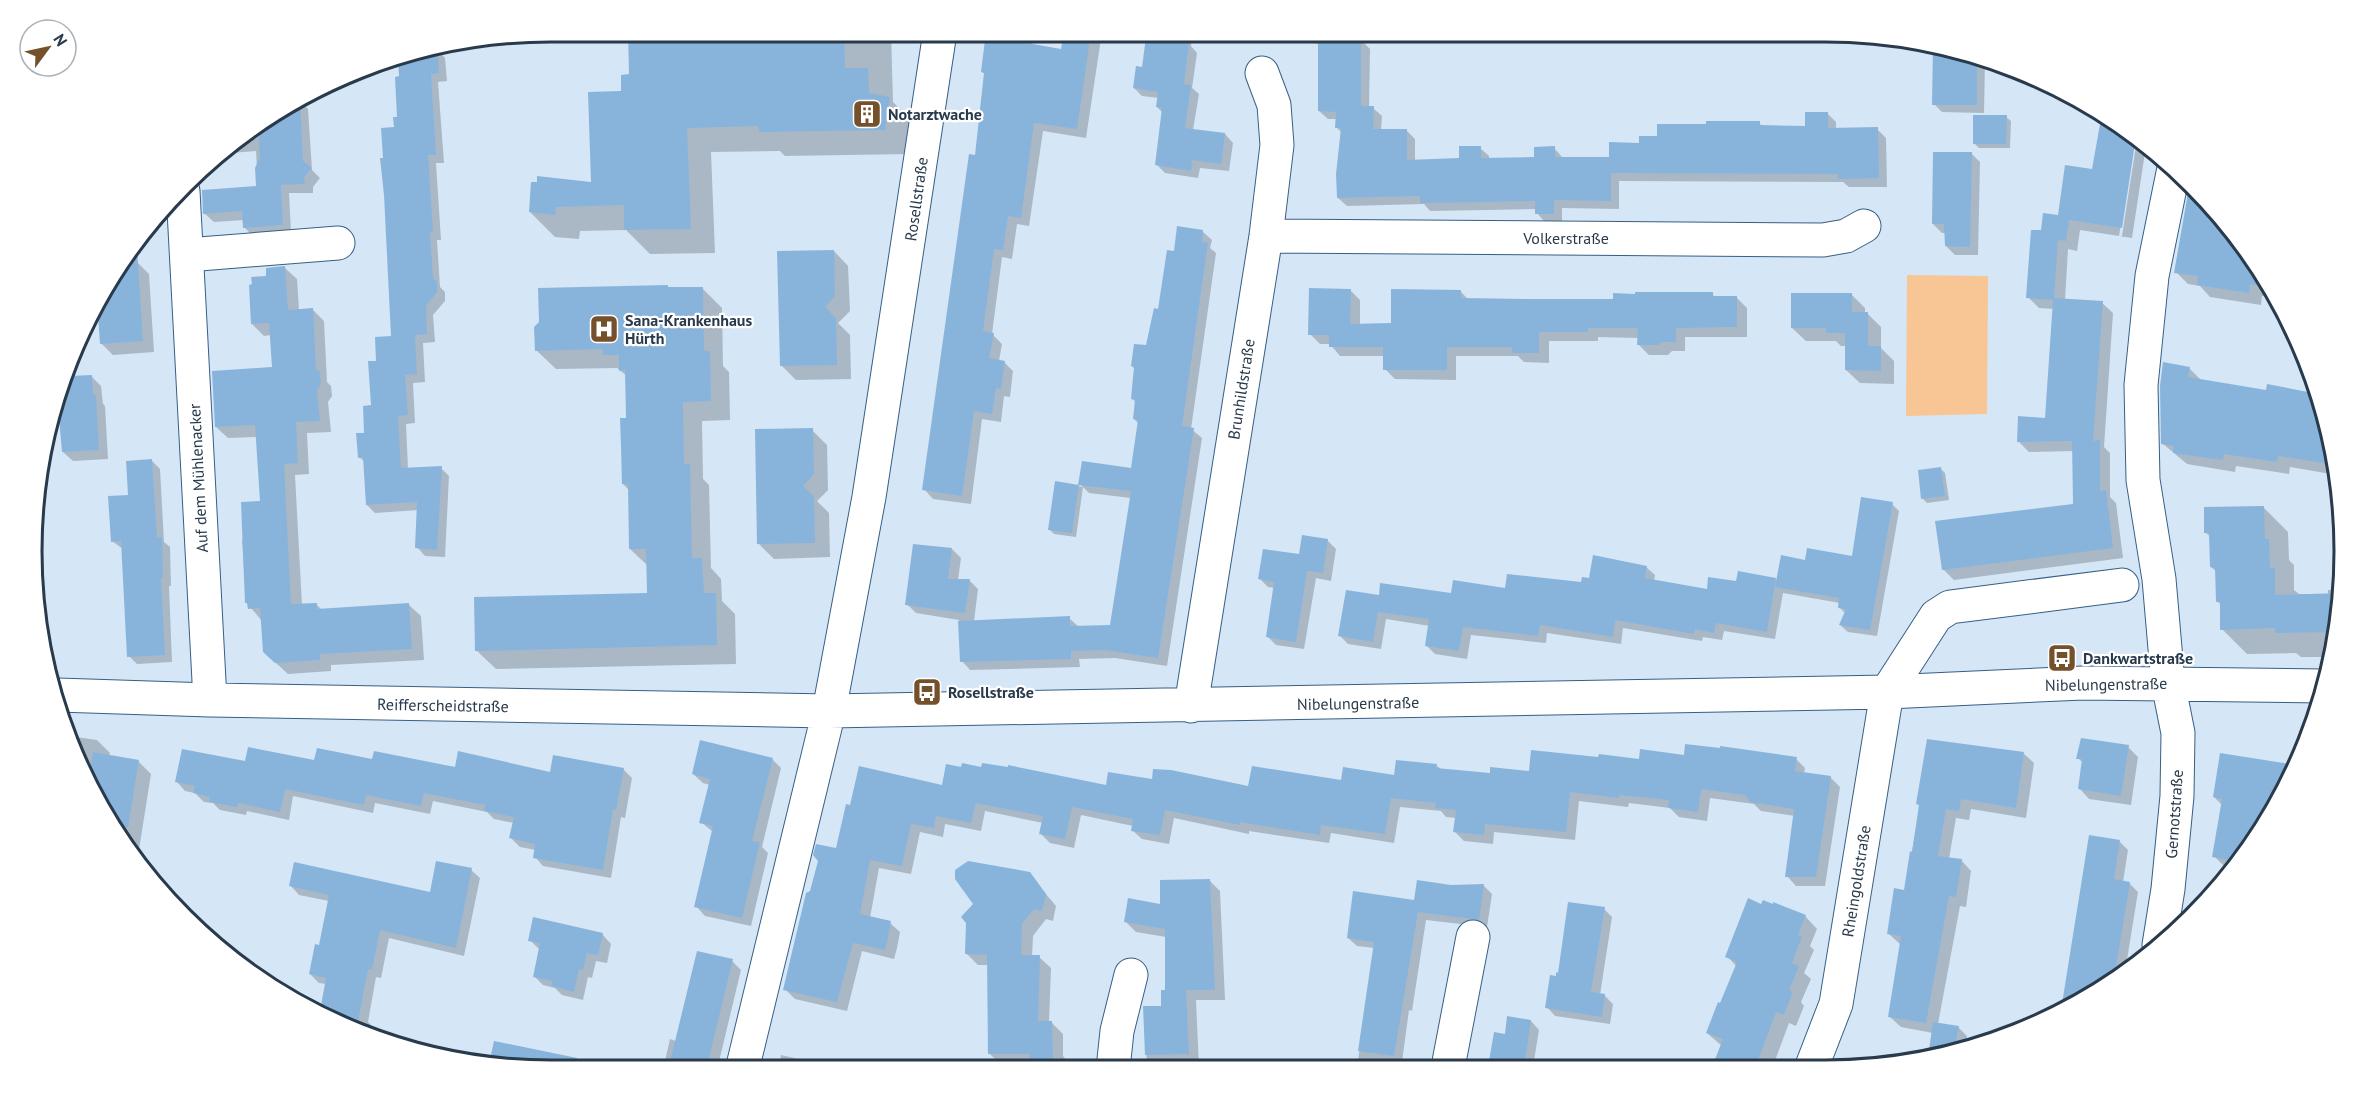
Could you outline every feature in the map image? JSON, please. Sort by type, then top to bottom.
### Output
[{"type":"street","name":"Rosellstraße","points":[[744,1060],[829,711],[870,497],[938,42]]},
{"type":"street","name":"Brunhildstraße","points":[[1191,706],[1266,236],[1277,145],[1274,105],[1263,73]]},
{"type":"street","points":[[2168,683],[2159,579],[2143,480],[2141,385],[2152,276],[2172,178]]},
{"type":"street","name":"Auf dem Mühlenacker","points":[[183,199],[210,700]]},
{"type":"street","name":"Volkerstraße","points":[[1266,236],[1823,240],[1846,236],[1864,226]]},
{"type":"street","points":[[187,255],[338,243]]},
{"type":"street","points":[[1887,692],[1936,616],[1950,607],[2122,585]]},
{"type":"street","name":"Nibelungenstraße","points":[[829,711],[1887,692],[2083,683],[2316,686]]},
{"type":"street","name":"Gernotstraße","points":[[2161,934],[2168,889],[2177,796],[2178,733],[2168,683]]},
{"type":"street","name":"Rheingoldstraße","points":[[1814,1060],[1836,1004],[1887,692]]},
{"type":"street","name":"Reifferscheidstraße","points":[[63,695],[829,711]]},
{"type":"street","points":[[1450,1060],[1473,937]]},
{"type":"street","points":[[1114,1060],[1117,1031],[1131,975]]},
{"type":"shaded area","points":[[1907,275],[1988,276],[1987,414],[1906,416]]},
{"type":"building","points":[[628,42],[844,42],[845,68],[868,68],[869,93],[890,97],[885,130],[759,132],[758,126],[687,128],[691,229],[624,230],[624,205],[556,207],[555,215],[529,212],[531,182],[537,182],[537,176],[591,182],[588,92],[621,91],[621,75],[629,74]]},
{"type":"building","points":[[985,42],[1027,42],[1061,49],[1062,42],[1090,42],[1077,129],[1034,123],[1021,218],[1008,216],[1003,250],[994,249],[983,331],[994,333],[989,358],[1005,361],[1001,389],[996,388],[992,414],[974,411],[962,496],[922,490],[969,154],[975,155],[984,73],[981,72]]},
{"type":"building","points":[[1145,42],[1189,43],[1184,84],[1191,85],[1185,128],[1225,133],[1221,164],[1192,160],[1191,171],[1155,165],[1162,108],[1156,107],[1158,92],[1133,88],[1136,66],[1142,67]]},
{"type":"building","points":[[1318,42],[1361,42],[1361,106],[1374,106],[1373,129],[1407,129],[1407,160],[1459,158],[1459,146],[1481,146],[1481,158],[1534,157],[1534,147],[1555,146],[1555,157],[1609,157],[1609,142],[1639,143],[1639,136],[1657,136],[1657,124],[1760,121],[1760,125],[1805,126],[1805,112],[1828,112],[1828,128],[1878,127],[1879,178],[1838,179],[1838,174],[1611,173],[1611,201],[1554,200],[1554,214],[1535,214],[1535,201],[1420,203],[1420,196],[1337,198],[1336,174],[1341,128],[1335,128],[1336,112],[1318,111]]},
{"type":"building","points":[[1933,54],[1977,65],[1977,105],[1932,105]]},
{"type":"building","points":[[438,55],[439,73],[431,74],[436,155],[428,155],[433,232],[430,232],[433,278],[437,282],[437,292],[426,306],[427,334],[415,335],[417,374],[405,375],[408,415],[398,416],[401,468],[442,466],[437,550],[415,548],[417,502],[366,505],[363,457],[358,458],[356,433],[364,433],[363,406],[371,405],[368,361],[376,361],[375,337],[391,336],[380,158],[383,158],[381,128],[394,127],[393,117],[397,117],[395,77],[399,76],[398,65]]},
{"type":"building","points":[[300,108],[303,161],[312,168],[304,177],[305,184],[281,185],[283,225],[243,228],[242,211],[203,214],[202,190],[256,186],[255,168],[260,157],[259,135]]},
{"type":"building","points":[[1973,115],[2007,115],[2006,144],[1973,144]]},
{"type":"building","points":[[2100,123],[2135,147],[2122,228],[2069,220],[2066,241],[2058,240],[2054,298],[2103,301],[2093,441],[2100,440],[2100,491],[2106,490],[2113,548],[1942,570],[1935,521],[2073,504],[2072,441],[2017,442],[2018,416],[2045,418],[2053,300],[2026,298],[2031,230],[2041,230],[2043,213],[2058,215],[2065,165],[2092,169]]},
{"type":"building","points":[[1933,152],[1972,152],[1970,247],[1945,246],[1944,224],[1932,224]]},
{"type":"building","points":[[2188,194],[2208,215],[2207,220],[2213,221],[2229,241],[2259,285],[2250,284],[2249,293],[2197,285],[2198,276],[2174,273]]},
{"type":"building","points":[[1177,226],[1203,230],[1202,242],[1208,243],[1182,426],[1194,428],[1158,658],[1105,650],[1071,651],[1071,659],[960,662],[958,621],[1070,616],[1070,626],[1110,625],[1131,491],[1078,485],[1082,461],[1131,468],[1138,420],[1133,419],[1135,400],[1131,399],[1134,344],[1146,345],[1154,308],[1158,309],[1167,250],[1174,251]]},
{"type":"building","points":[[834,250],[835,296],[825,307],[836,318],[837,365],[780,366],[777,251]]},
{"type":"building","points":[[137,255],[143,341],[100,344],[98,318]]},
{"type":"building","points":[[285,266],[288,310],[313,308],[316,369],[320,372],[321,383],[317,390],[320,421],[296,422],[298,463],[284,464],[291,604],[317,603],[317,609],[409,603],[412,649],[320,654],[320,660],[275,663],[263,652],[260,608],[248,609],[245,603],[241,502],[260,501],[255,425],[215,427],[212,371],[272,367],[269,323],[251,324],[249,285],[252,284],[251,277],[266,276],[266,268]]},
{"type":"building","points":[[668,285],[668,287],[703,287],[704,351],[710,351],[711,401],[683,402],[684,464],[690,464],[692,558],[702,558],[704,593],[716,593],[717,645],[475,651],[474,597],[647,593],[646,549],[629,549],[628,484],[622,484],[620,418],[626,418],[625,370],[619,371],[619,355],[603,355],[602,349],[535,351],[534,327],[539,322],[538,288]]},
{"type":"building","points":[[1309,288],[1351,289],[1350,324],[1391,323],[1391,289],[1461,290],[1461,298],[1529,299],[1613,299],[1613,293],[1713,292],[1713,296],[1737,296],[1737,327],[1676,328],[1676,342],[1662,342],[1658,345],[1637,345],[1638,328],[1588,328],[1588,332],[1539,332],[1539,353],[1512,353],[1512,347],[1447,347],[1447,370],[1383,370],[1383,347],[1329,347],[1329,335],[1308,335]]},
{"type":"building","points":[[1791,293],[1852,293],[1852,312],[1868,312],[1868,346],[1881,346],[1881,371],[1845,370],[1845,333],[1826,333],[1826,328],[1791,328]]},
{"type":"building","points":[[2163,362],[2190,367],[2188,377],[2266,390],[2267,384],[2309,392],[2326,463],[2278,456],[2277,462],[2224,454],[2223,460],[2173,453],[2174,446],[2161,444],[2160,386]]},
{"type":"building","points":[[92,375],[93,395],[96,395],[99,450],[62,452],[59,419],[73,376]]},
{"type":"building","points":[[813,428],[814,474],[803,486],[814,497],[815,543],[757,544],[755,429]]},
{"type":"building","points":[[152,459],[157,538],[162,537],[163,578],[161,578],[165,655],[127,657],[121,541],[111,542],[108,496],[128,495],[126,461]]},
{"type":"building","points":[[1941,467],[1945,496],[1921,499],[1918,470]]},
{"type":"building","points":[[1055,481],[1079,485],[1072,533],[1048,530]]},
{"type":"building","points":[[1861,497],[1893,502],[1870,630],[1839,625],[1846,609],[1838,608],[1839,598],[1775,587],[1781,555],[1805,560],[1807,548],[1852,556]]},
{"type":"building","points":[[2264,506],[2265,539],[2269,539],[2270,568],[2275,568],[2275,595],[2332,593],[2327,632],[2275,633],[2275,628],[2220,630],[2220,602],[2216,602],[2215,568],[2210,567],[2209,533],[2204,533],[2204,507]]},
{"type":"building","points":[[1302,535],[1328,539],[1323,573],[1307,571],[1296,642],[1266,637],[1274,582],[1258,579],[1263,549],[1299,554]]},
{"type":"building","points":[[913,544],[952,548],[948,579],[970,579],[965,613],[905,605]]},
{"type":"building","points":[[1593,555],[1647,566],[1645,578],[1707,589],[1708,577],[1736,581],[1738,571],[1776,578],[1767,632],[1716,623],[1714,633],[1695,629],[1694,634],[1615,620],[1613,637],[1540,625],[1538,636],[1463,627],[1459,651],[1425,646],[1429,619],[1378,612],[1373,642],[1338,636],[1346,590],[1379,595],[1380,583],[1451,593],[1453,580],[1505,588],[1507,574],[1581,582],[1582,577],[1589,578]]},
{"type":"building","points":[[2081,738],[2129,745],[2121,796],[2078,789],[2082,759],[2076,759]]},
{"type":"building","points":[[1927,739],[2024,752],[2016,808],[1961,799],[1959,811],[1946,809],[1938,856],[1962,859],[1956,897],[1949,896],[1926,1023],[1888,1017],[1901,936],[1887,934],[1894,888],[1904,890],[1910,851],[1912,852],[1919,805],[1916,804]]},
{"type":"building","points":[[700,740],[773,758],[752,841],[760,842],[742,918],[694,907],[713,826],[699,823],[710,779],[692,774]]},
{"type":"building","points":[[1685,744],[1720,748],[1720,746],[1797,757],[1795,771],[1831,776],[1816,877],[1785,877],[1794,809],[1750,802],[1745,795],[1701,789],[1698,812],[1668,808],[1669,800],[1620,795],[1619,798],[1570,792],[1566,832],[1485,824],[1484,835],[1453,832],[1456,810],[1435,808],[1436,803],[1391,798],[1385,834],[1321,825],[1320,835],[1240,822],[1240,825],[1165,810],[1160,835],[1131,831],[1133,819],[1072,807],[1065,839],[1039,834],[1043,816],[976,803],[971,823],[936,816],[934,828],[911,824],[902,866],[870,860],[860,914],[891,921],[888,938],[885,950],[853,943],[837,1002],[783,990],[806,893],[810,891],[818,861],[813,855],[816,844],[836,848],[846,804],[850,805],[859,766],[942,785],[946,764],[961,767],[962,763],[981,767],[982,763],[1008,767],[1008,765],[1106,785],[1108,772],[1152,779],[1153,769],[1171,770],[1248,786],[1252,766],[1341,780],[1343,767],[1394,775],[1396,760],[1437,764],[1436,768],[1490,773],[1490,767],[1529,771],[1531,750],[1639,759],[1640,749],[1684,755]]},
{"type":"building","points":[[248,747],[314,760],[317,748],[372,759],[374,751],[455,767],[458,751],[550,772],[553,755],[624,768],[616,810],[613,809],[603,870],[533,858],[535,844],[509,838],[514,817],[484,811],[485,805],[424,793],[421,806],[366,795],[364,805],[285,789],[280,812],[238,803],[237,807],[209,802],[210,797],[193,793],[195,786],[175,782],[182,749],[245,761]]},
{"type":"building","points":[[93,752],[139,760],[128,827],[124,827],[110,806],[91,768]]},
{"type":"building","points":[[2220,753],[2287,764],[2266,806],[2230,860],[2212,857],[2222,799],[2213,797]]},
{"type":"building","points":[[2089,835],[2120,840],[2114,879],[2130,882],[2116,969],[2062,1001]]},
{"type":"building","points":[[436,861],[472,868],[456,948],[380,930],[372,970],[368,969],[358,1022],[321,1005],[326,978],[309,974],[315,944],[319,945],[329,895],[289,886],[294,862],[430,892]]},
{"type":"building","points":[[968,861],[1030,872],[1046,894],[1042,911],[1034,909],[1022,924],[1021,955],[1040,955],[1038,1021],[1052,1021],[1053,1060],[1029,1060],[1029,1054],[988,1054],[987,955],[965,954],[966,923],[961,917],[973,904],[955,879],[955,870]]},
{"type":"building","points":[[1210,879],[1215,990],[1186,990],[1189,1054],[1145,1055],[1143,1006],[1161,1006],[1161,990],[1165,990],[1165,929],[1124,922],[1128,898],[1160,904],[1160,880]]},
{"type":"building","points":[[1417,880],[1451,885],[1484,884],[1479,920],[1418,912],[1394,1056],[1358,1051],[1374,942],[1347,938],[1353,891],[1414,900]]},
{"type":"building","points":[[1748,898],[1761,904],[1763,900],[1773,904],[1773,902],[1806,915],[1798,935],[1802,936],[1792,963],[1799,966],[1789,990],[1793,992],[1784,1015],[1776,1012],[1758,1060],[1715,1060],[1723,1039],[1706,1033],[1737,962],[1725,957]]},
{"type":"building","points":[[1568,902],[1605,907],[1591,992],[1605,994],[1602,1017],[1545,1008],[1550,975],[1556,976],[1556,972],[1558,973]]},
{"type":"building","points":[[533,917],[603,933],[598,955],[587,953],[583,970],[579,969],[574,992],[551,986],[553,981],[533,977],[540,943],[528,941]]},
{"type":"building","points":[[697,951],[733,959],[708,1060],[670,1060]]},
{"type":"building","points":[[1507,1016],[1531,1020],[1525,1060],[1489,1060],[1494,1032],[1505,1034]]},
{"type":"building","points":[[1933,1022],[1959,1026],[1955,1043],[1929,1049]]},
{"type":"building","points":[[494,1041],[577,1058],[577,1060],[551,1060],[491,1057]]},
{"type":"place","name":"Notarztwache","points":[[867,114]]},
{"type":"place","name":"Sana-Krankenhaus Hürth","points":[[604,329]]},
{"type":"place","name":"Dankwartstraße","points":[[2062,658]]},
{"type":"place","name":"Rosellstraße","points":[[927,692]]}]
